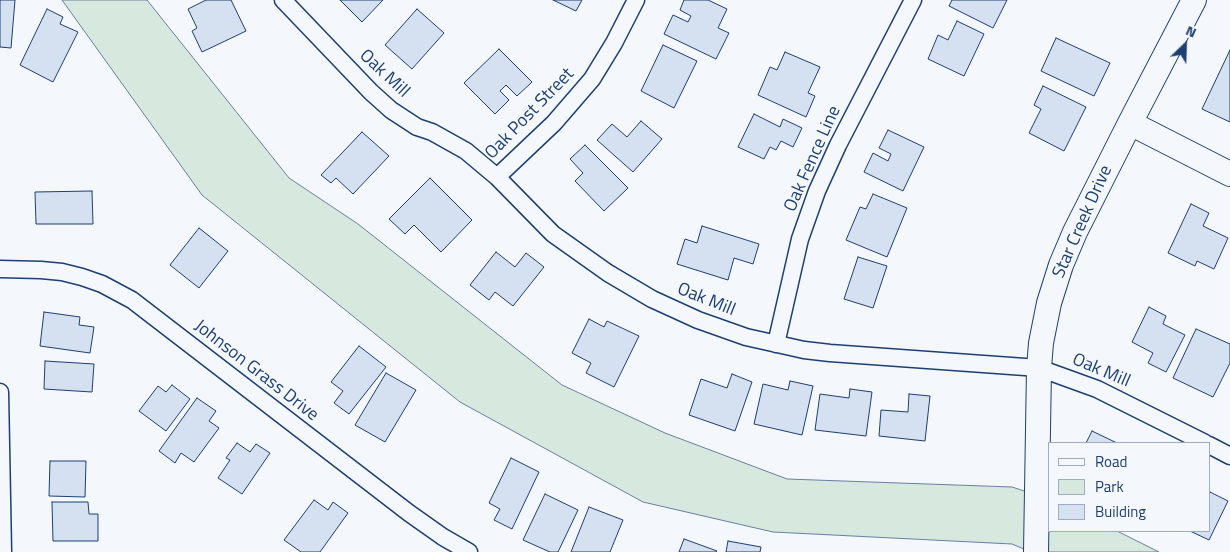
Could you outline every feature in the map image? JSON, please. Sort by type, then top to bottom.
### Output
[{"type":"street","name":"Oak Mill","points":[[283,0],[371,92],[391,110],[466,152],[497,177],[553,234],[608,273],[652,299],[698,320],[746,337],[804,350],[830,354],[1039,368],[1098,389],[1203,442]]},
{"type":"street","name":"Oak Post Street","points":[[497,177],[554,123],[592,79],[614,43],[636,0]]},
{"type":"street","name":"Oak Fence Line","points":[[776,344],[800,240],[817,191],[838,145],[913,0]]},
{"type":"street","name":"Star Creek Drive","points":[[1036,552],[1039,368],[1041,344],[1049,304],[1067,249],[1194,0]]},
{"type":"street","points":[[1130,123],[1230,174]]},
{"type":"street","name":"Johnson Grass Drive","points":[[0,269],[62,272],[102,284],[132,300],[410,513],[469,552]]},
{"type":"street","points":[[0,392],[2,552]]},
{"type":"street","points":[[1210,446],[1230,456]]},
{"type":"green space","points":[[62,0],[147,0],[289,178],[358,224],[562,385],[665,433],[787,479],[1012,487],[1048,499],[1048,532],[1119,532],[1159,552],[1031,552],[1012,544],[773,532],[643,502],[460,402],[202,195]]},
{"type":"building","points":[[0,0],[15,0],[11,48],[0,47]]},
{"type":"building","points":[[206,0],[231,0],[246,31],[202,52],[192,31],[197,28],[188,9]]},
{"type":"building","points":[[340,0],[383,0],[362,22]]},
{"type":"building","points":[[553,0],[582,0],[576,11]]},
{"type":"building","points":[[684,0],[708,0],[727,9],[718,28],[729,33],[716,59],[664,34],[673,15],[688,22],[691,16],[680,10]]},
{"type":"building","points":[[952,0],[1007,0],[993,28],[949,6]]},
{"type":"building","points":[[47,9],[63,17],[60,24],[78,32],[53,82],[20,65]]},
{"type":"building","points":[[417,9],[444,33],[412,69],[385,45]]},
{"type":"building","points":[[957,21],[984,34],[964,76],[928,59],[938,35],[948,40]]},
{"type":"building","points":[[1056,38],[1110,63],[1094,96],[1041,71]]},
{"type":"building","points":[[663,45],[697,61],[674,108],[641,91]]},
{"type":"building","points":[[499,49],[532,82],[517,96],[506,85],[500,91],[509,100],[495,114],[464,83]]},
{"type":"building","points":[[1230,50],[1230,122],[1202,109]]},
{"type":"building","points":[[785,52],[820,67],[808,93],[815,96],[806,117],[758,95],[770,67],[777,70]]},
{"type":"building","points":[[1043,86],[1086,107],[1064,151],[1029,133],[1041,109],[1034,105]]},
{"type":"building","points":[[754,114],[780,127],[783,119],[802,128],[793,147],[781,141],[776,150],[770,147],[764,159],[738,147]]},
{"type":"building","points":[[641,121],[662,139],[633,172],[597,140],[612,124],[627,137]]},
{"type":"building","points":[[888,130],[924,147],[903,191],[864,172],[873,153],[888,161],[891,154],[879,148]]},
{"type":"building","points":[[362,132],[389,156],[353,194],[336,178],[331,183],[321,175]]},
{"type":"building","points":[[585,145],[628,188],[604,211],[575,181],[583,173],[570,159]]},
{"type":"building","points":[[430,178],[472,220],[441,252],[414,225],[405,234],[389,219]]},
{"type":"building","points":[[92,191],[93,224],[36,224],[35,192]]},
{"type":"building","points":[[873,194],[907,208],[887,257],[846,240],[860,207],[866,209]]},
{"type":"building","points":[[1191,204],[1209,213],[1203,226],[1228,238],[1214,269],[1197,261],[1195,266],[1168,253]]},
{"type":"building","points":[[702,226],[759,244],[753,264],[734,258],[728,280],[677,264],[685,239],[697,243]]},
{"type":"building","points":[[199,228],[228,251],[199,288],[170,265]]},
{"type":"building","points":[[496,252],[515,267],[526,253],[544,267],[513,306],[495,292],[489,300],[470,285]]},
{"type":"building","points":[[858,257],[887,266],[873,308],[844,299]]},
{"type":"building","points":[[1149,307],[1166,316],[1163,324],[1185,335],[1166,372],[1148,363],[1153,353],[1132,342]]},
{"type":"building","points":[[44,312],[80,317],[79,325],[94,327],[90,353],[40,346]]},
{"type":"building","points":[[589,319],[604,327],[607,321],[639,336],[614,387],[586,373],[591,363],[572,353]]},
{"type":"building","points":[[1196,329],[1230,344],[1230,363],[1213,397],[1173,378]]},
{"type":"building","points":[[359,346],[386,367],[349,414],[334,403],[343,391],[331,382]]},
{"type":"building","points":[[45,361],[94,364],[92,392],[44,389]]},
{"type":"building","points":[[386,373],[416,390],[385,442],[355,425]]},
{"type":"building","points":[[732,374],[752,382],[735,431],[689,415],[701,379],[727,388]]},
{"type":"building","points":[[790,381],[813,386],[802,435],[754,424],[763,384],[788,390]]},
{"type":"building","points":[[172,385],[190,399],[166,431],[139,411],[158,386],[166,392]]},
{"type":"building","points":[[850,389],[872,392],[866,436],[815,430],[820,394],[849,398]]},
{"type":"building","points":[[909,394],[930,396],[925,441],[879,436],[881,410],[908,412]]},
{"type":"building","points":[[197,398],[216,411],[209,421],[219,428],[194,462],[181,453],[175,463],[159,451]]},
{"type":"building","points":[[1092,431],[1115,442],[1086,442]]},
{"type":"building","points":[[237,443],[250,452],[256,444],[270,453],[242,494],[218,478],[230,460],[226,458]]},
{"type":"building","points":[[511,458],[539,472],[512,529],[494,520],[500,509],[489,503]]},
{"type":"building","points":[[50,461],[86,461],[85,497],[49,496]]},
{"type":"building","points":[[1210,492],[1228,501],[1209,540],[1192,532],[1210,532]]},
{"type":"building","points":[[545,494],[578,510],[558,552],[550,552],[523,540]]},
{"type":"building","points":[[314,500],[328,510],[333,502],[348,513],[320,552],[301,552],[284,540]]},
{"type":"building","points":[[52,502],[88,502],[89,514],[98,514],[98,541],[53,541]]},
{"type":"building","points":[[589,507],[623,520],[610,552],[571,552]]},
{"type":"building","points":[[684,539],[717,551],[679,552]]},
{"type":"building","points":[[728,541],[761,547],[760,552],[726,552]]}]
